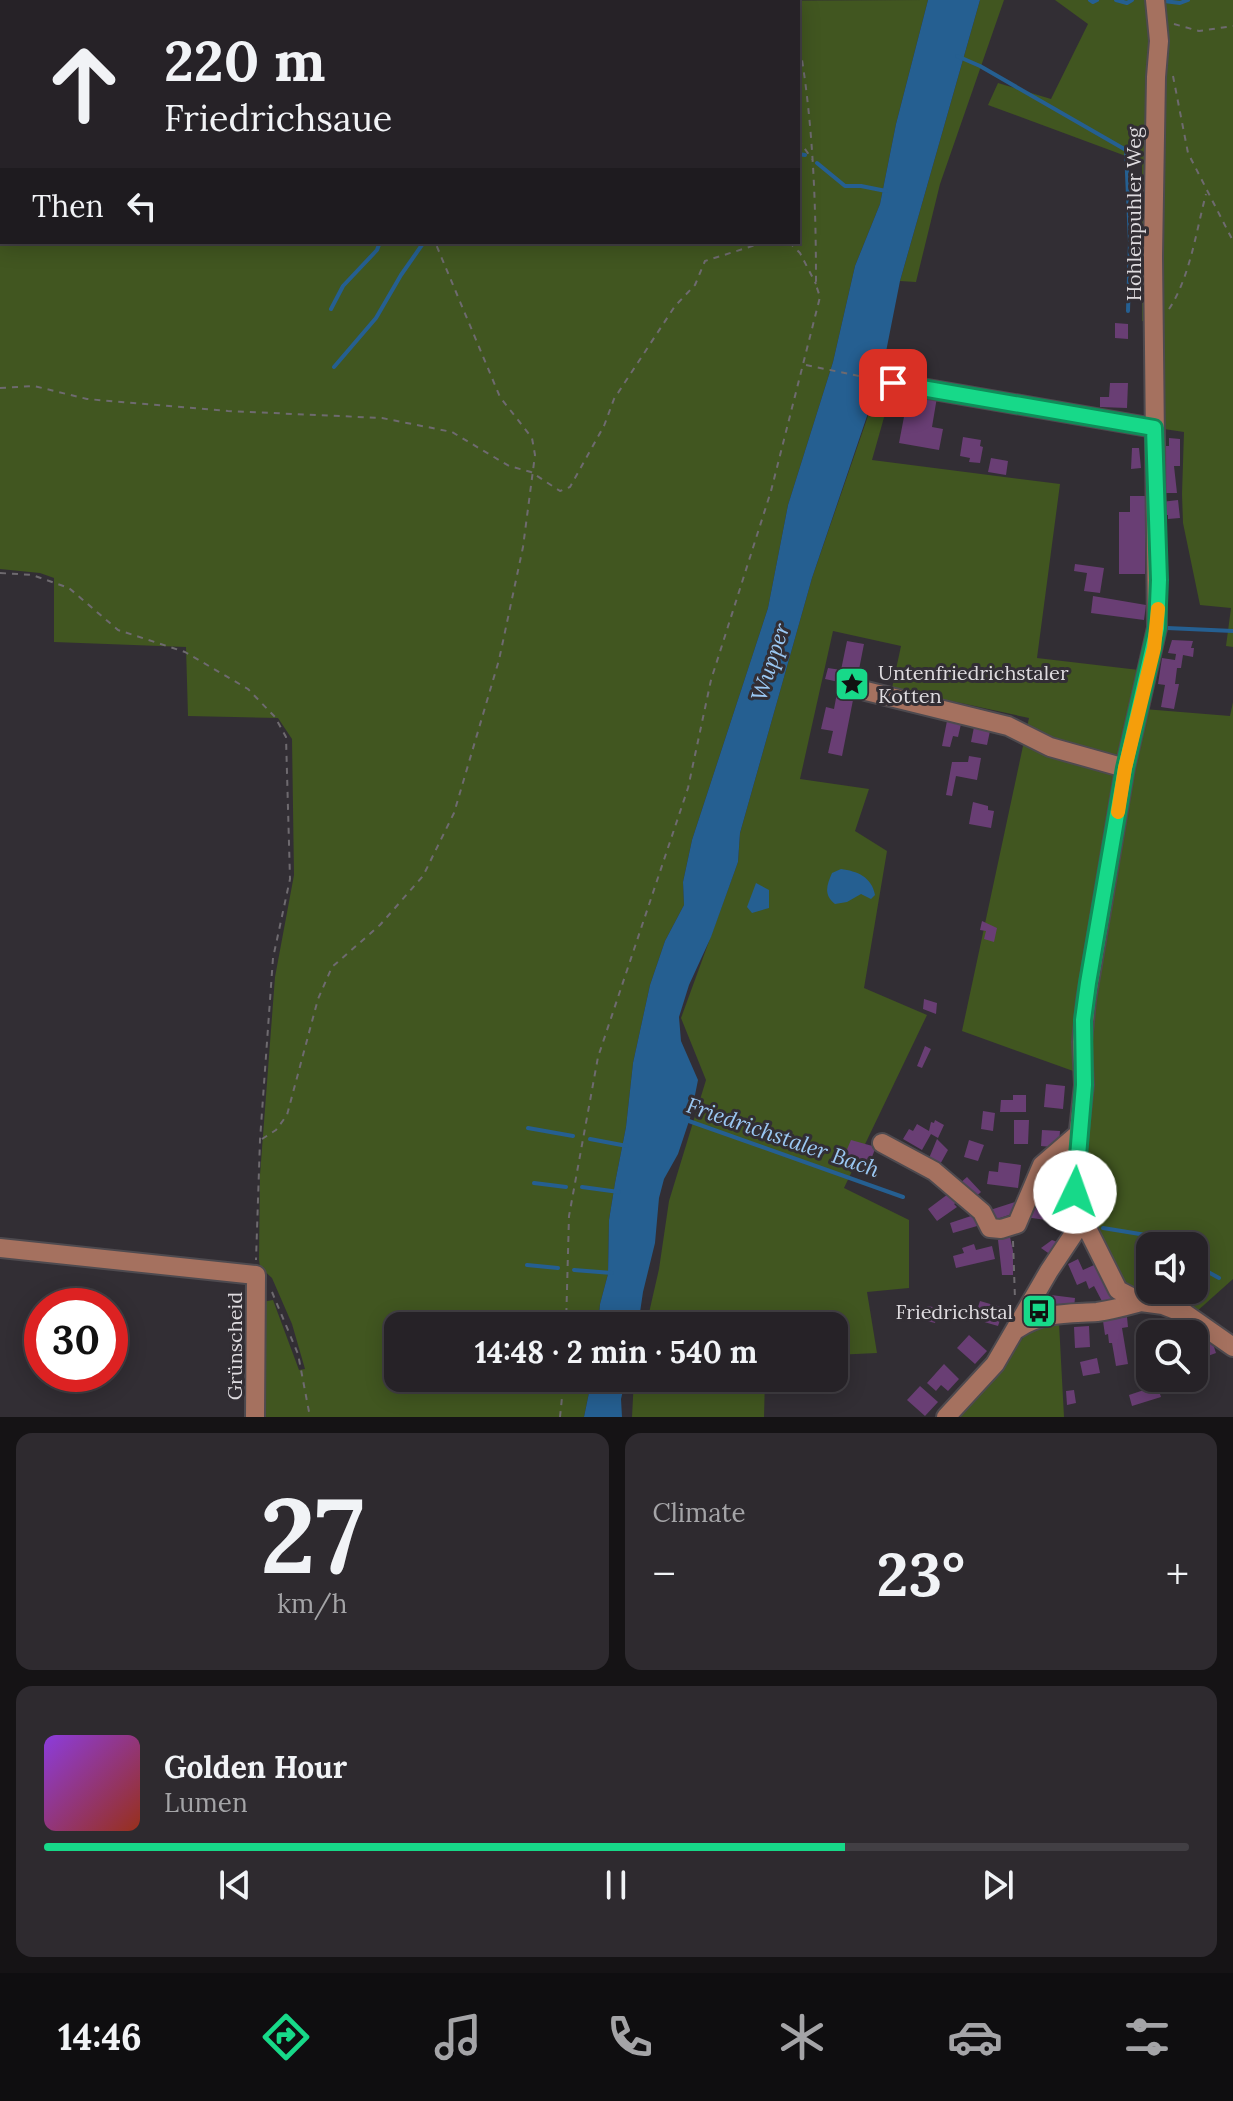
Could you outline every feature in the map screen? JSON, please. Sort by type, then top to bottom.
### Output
[{"type":"street","name":"Hohlenpuhler Weg","points":[[1125,768],[1157,628],[1159,580],[1154,428],[1153,244],[1159,41],[1155,0]]},
{"type":"street","points":[[893,383],[1154,428]]},
{"type":"street","points":[[866,691],[1008,726],[1050,747],[1125,768],[1086,1000],[1082,1042],[1084,1085],[1073,1184],[1083,1220],[1117,1289],[1136,1299]]},
{"type":"street","points":[[882,1143],[934,1171],[982,1212],[990,1228],[1009,1228],[1020,1220],[1025,1201],[1042,1165],[1078,1134]]},
{"type":"street","points":[[946,1417],[991,1370],[1083,1220]]},
{"type":"street","points":[[0,1248],[256,1275]]},
{"type":"street","name":"Grünscheid","points":[[255,1417],[256,1275]]},
{"type":"street","points":[[1017,1329],[1051,1314],[1107,1311],[1136,1303]]},
{"type":"street","points":[[1156,1304],[1186,1314],[1232,1346]]},
{"type":"path","points":[[1157,22],[1199,31],[1233,26]]},
{"type":"path","points":[[800,46],[813,160],[816,285]]},
{"type":"path","points":[[1169,65],[1188,153],[1233,241]]},
{"type":"path","points":[[800,142],[813,160]]},
{"type":"path","points":[[1155,322],[1176,298],[1194,246],[1207,193]]},
{"type":"path","points":[[260,1140],[276,1130],[287,1115],[318,999],[332,967],[380,925],[423,876],[454,813],[499,660],[523,547],[535,455],[532,438],[500,397],[436,244]]},
{"type":"path","points":[[0,388],[34,386],[87,399],[228,411],[382,418],[452,432],[509,466],[531,472],[560,491],[570,487],[604,426],[614,399],[675,306],[695,285],[705,261],[759,244]]},
{"type":"path","points":[[566,1312],[569,1216],[598,1057],[688,788],[711,680],[771,491],[820,297],[800,253],[791,244]]},
{"type":"path","points":[[805,364],[893,383]]},
{"type":"path","points":[[0,573],[32,575],[69,588],[118,630],[185,652],[248,689],[275,717],[286,737],[290,879],[273,958],[260,1140],[256,1275],[270,1287],[298,1354],[310,1417]]},
{"type":"path","points":[[1009,1228],[1015,1251],[1015,1299]]},
{"type":"path","points":[[560,1417],[563,1392]]},
{"type":"green space","points":[[800,0],[928,0],[896,124],[880,204],[855,266],[833,362],[788,505],[768,608],[692,840],[683,882],[684,905],[665,941],[650,985],[633,1063],[626,1127],[609,1220],[608,1274],[599,1312],[384,1312],[384,1392],[589,1392],[584,1417],[260,1417],[262,1302],[273,1300],[299,1370],[305,1369],[292,1324],[272,1278],[260,1267],[259,1260],[260,1175],[275,977],[294,875],[292,739],[278,718],[188,716],[186,647],[54,642],[54,578],[40,573],[0,569],[0,244],[800,244]]},
{"type":"green space","points":[[980,0],[1004,0],[940,184],[916,282],[900,281]]},
{"type":"green space","points":[[1055,0],[1233,0],[1233,647],[1226,646],[1231,608],[1200,605],[1183,523],[1184,432],[1164,429],[1160,321],[1142,321],[1142,162],[988,105],[998,83],[1051,99],[1088,24]]},
{"type":"green space","points":[[878,387],[892,389],[872,460],[1060,484],[1037,658],[1139,670],[1114,774],[1084,967],[1076,1072],[962,1031],[1029,718],[892,688],[901,646],[833,631],[800,779],[869,789],[855,831],[887,851],[864,988],[927,1015],[844,1188],[909,1220],[909,1288],[867,1292],[877,1353],[848,1354],[848,1312],[649,1312],[669,1201],[706,1080],[681,1018],[738,862],[740,833],[812,578]]},
{"type":"green space","points":[[1233,702],[1233,1279],[1208,1301],[1208,1232],[1136,1232],[1136,1289],[1126,1285],[1098,1235],[1081,1178],[1086,1043],[1144,709],[1230,716]]},
{"type":"green space","points":[[1173,1304],[1205,1304],[1195,1313]]},
{"type":"green space","points":[[1059,1323],[1064,1417],[956,1417],[1007,1361],[1029,1329]]},
{"type":"green space","points":[[633,1392],[765,1392],[764,1417],[632,1417]]},
{"type":"water","name":"Wupper","points":[[928,0],[980,0],[900,281],[882,372],[812,578],[740,833],[738,862],[679,1017],[681,1041],[698,1080],[691,1115],[659,1198],[655,1243],[640,1312],[599,1312],[608,1274],[609,1220],[626,1127],[633,1063],[650,985],[665,941],[684,905],[683,882],[692,840],[768,608],[788,505],[833,362],[855,266],[880,204],[896,124]]},
{"type":"water","points":[[841,869],[863,876],[871,884],[875,895],[871,899],[861,894],[847,902],[835,904],[827,893],[828,885],[832,873]]},
{"type":"water","points":[[756,883],[769,890],[769,908],[752,913],[747,907]]},
{"type":"water","points":[[589,1392],[623,1392],[622,1417],[584,1417]]},
{"type":"building","points":[[1115,323],[1128,324],[1128,339],[1115,338]]},
{"type":"building","points":[[1110,383],[1128,383],[1127,408],[1100,407],[1100,397],[1109,397]]},
{"type":"building","points":[[913,392],[937,397],[932,427],[943,429],[939,450],[899,443],[907,401],[912,402]]},
{"type":"building","points":[[963,437],[981,440],[980,463],[969,462],[970,458],[960,456]]},
{"type":"building","points":[[1169,438],[1180,439],[1180,466],[1174,466],[1177,493],[1162,493],[1164,446],[1169,446]]},
{"type":"building","points":[[1132,448],[1139,448],[1141,468],[1131,469]]},
{"type":"building","points":[[991,458],[1008,461],[1006,475],[988,472]]},
{"type":"building","points":[[1130,496],[1145,496],[1145,574],[1119,574],[1119,512],[1130,512]]},
{"type":"building","points":[[1178,500],[1180,518],[1168,519],[1168,515],[1162,515],[1161,502]]},
{"type":"building","points":[[1075,564],[1104,568],[1100,593],[1084,591],[1087,573],[1074,571]]},
{"type":"building","points":[[1093,596],[1146,605],[1144,620],[1091,613]]},
{"type":"building","points":[[1172,640],[1193,641],[1191,648],[1194,648],[1193,657],[1183,655],[1181,668],[1177,668],[1175,684],[1179,684],[1174,709],[1161,707],[1165,685],[1158,684],[1162,658],[1175,660],[1176,654],[1168,653]]},
{"type":"building","points":[[847,641],[864,644],[842,756],[828,753],[833,731],[821,729],[826,707],[834,709],[839,682],[825,679],[828,668],[841,670]]},
{"type":"building","points":[[947,721],[961,724],[958,737],[953,736],[950,747],[942,746]]},
{"type":"building","points":[[974,727],[990,731],[987,745],[971,742]]},
{"type":"building","points":[[969,756],[981,758],[977,780],[956,776],[952,796],[946,795],[952,762],[968,762]]},
{"type":"building","points":[[973,802],[994,811],[991,828],[969,824]]},
{"type":"building","points":[[982,921],[997,928],[994,942],[984,939],[986,931],[980,930]]},
{"type":"building","points":[[924,999],[937,1003],[936,1014],[923,1009]]},
{"type":"building","points":[[925,1046],[931,1049],[922,1068],[917,1066]]},
{"type":"building","points":[[1046,1084],[1065,1086],[1063,1109],[1044,1107]]},
{"type":"building","points":[[1013,1095],[1026,1095],[1026,1112],[1000,1112],[1001,1100],[1013,1100]]},
{"type":"building","points":[[983,1111],[995,1113],[993,1131],[981,1129]]},
{"type":"building","points":[[935,1120],[944,1125],[938,1138],[931,1134],[922,1150],[903,1139],[909,1129],[913,1131],[917,1124],[929,1131],[931,1122]]},
{"type":"building","points":[[1014,1120],[1029,1120],[1028,1144],[1014,1144]]},
{"type":"building","points":[[1042,1130],[1060,1131],[1059,1143],[1053,1143],[1052,1147],[1041,1146]]},
{"type":"building","points":[[937,1139],[948,1150],[938,1168],[927,1163]]},
{"type":"building","points":[[851,1140],[876,1147],[869,1164],[845,1154]]},
{"type":"building","points":[[969,1140],[984,1145],[978,1161],[964,1157]]},
{"type":"building","points":[[999,1162],[1021,1165],[1018,1188],[987,1184],[989,1171],[998,1172]]},
{"type":"building","points":[[967,1177],[981,1192],[973,1199],[959,1184]]},
{"type":"building","points":[[952,1191],[959,1201],[954,1204],[957,1207],[937,1221],[928,1209]]},
{"type":"building","points":[[1045,1200],[1066,1203],[1065,1215],[1048,1215],[1046,1220],[1025,1217],[1028,1204],[1044,1207]]},
{"type":"building","points":[[1015,1202],[1018,1212],[991,1221],[987,1211]]},
{"type":"building","points":[[980,1213],[984,1224],[953,1233],[950,1223]]},
{"type":"building","points":[[1010,1237],[1013,1275],[1002,1275],[998,1240]]},
{"type":"building","points":[[1052,1240],[1060,1243],[1051,1255],[1041,1248]]},
{"type":"building","points":[[974,1244],[976,1250],[992,1246],[995,1259],[956,1268],[953,1256],[964,1253],[962,1248]]},
{"type":"building","points":[[1078,1259],[1083,1270],[1094,1265],[1115,1303],[1105,1307],[1094,1286],[1089,1289],[1086,1281],[1077,1285],[1068,1264]]},
{"type":"building","points":[[1051,1295],[1075,1298],[1074,1308],[1050,1305]]},
{"type":"building","points":[[980,1301],[1004,1308],[998,1326],[974,1319]]},
{"type":"building","points":[[927,1306],[939,1308],[935,1323],[923,1320]]},
{"type":"building","points":[[1127,1317],[1128,1327],[1122,1328],[1128,1364],[1116,1366],[1112,1343],[1109,1343],[1108,1334],[1105,1335],[1103,1321]]},
{"type":"building","points":[[1089,1326],[1090,1347],[1075,1348],[1074,1327]]},
{"type":"building","points":[[969,1335],[987,1351],[975,1364],[957,1348]]},
{"type":"building","points":[[1211,1338],[1216,1353],[1208,1356],[1208,1339]]},
{"type":"building","points":[[1097,1358],[1100,1373],[1083,1376],[1080,1362]]},
{"type":"building","points":[[944,1364],[959,1379],[948,1391],[941,1385],[936,1391],[927,1383]]},
{"type":"building","points":[[920,1386],[938,1402],[925,1416],[907,1400]]},
{"type":"building","points":[[1074,1390],[1076,1403],[1067,1405],[1066,1391]]},
{"type":"building","points":[[1159,1392],[1161,1397],[1132,1406],[1129,1395]]},
{"type":"waterway","points":[[1090,0],[1097,0]]},
{"type":"waterway","points":[[1116,0],[1127,3],[1132,0]]},
{"type":"waterway","points":[[1164,1],[1180,3],[1188,0]]},
{"type":"waterway","points":[[957,56],[980,66],[1126,150],[1130,242],[1128,311]]},
{"type":"waterway","points":[[800,154],[805,155]]},
{"type":"waterway","points":[[817,163],[845,186],[886,191]]},
{"type":"waterway","points":[[331,309],[343,286],[379,244]]},
{"type":"waterway","points":[[334,367],[376,318],[423,244]]},
{"type":"waterway","points":[[1167,628],[1233,631]]},
{"type":"waterway","name":"Friedrichstaler Bach","points":[[686,1120],[903,1197]]},
{"type":"waterway","points":[[528,1128],[573,1136]]},
{"type":"waterway","points":[[590,1139],[627,1146]]},
{"type":"waterway","points":[[534,1183],[566,1187]]},
{"type":"waterway","points":[[582,1187],[619,1192]]},
{"type":"waterway","name":"Friedrichstaler Bach","points":[[1103,1228],[1136,1233]]},
{"type":"waterway","points":[[527,1265],[558,1268]]},
{"type":"waterway","points":[[574,1270],[612,1273]]},
{"type":"waterway","name":"Friedrichstaler Bach","points":[[1208,1272],[1219,1278]]},
{"type":"slow traffic","points":[[1118,812],[1125,768],[1154,648],[1158,609]]},
{"type":"place","name":"Untenfriedrichstaler Kotten","points":[[852,684]]},
{"type":"place","name":"Friedrichstal","points":[[1039,1311]]},
{"type":"route","points":[[893,383],[1154,428],[1159,580],[1157,628],[1125,768],[1088,983],[1083,1020],[1084,1085],[1073,1184],[1075,1192]]}]
